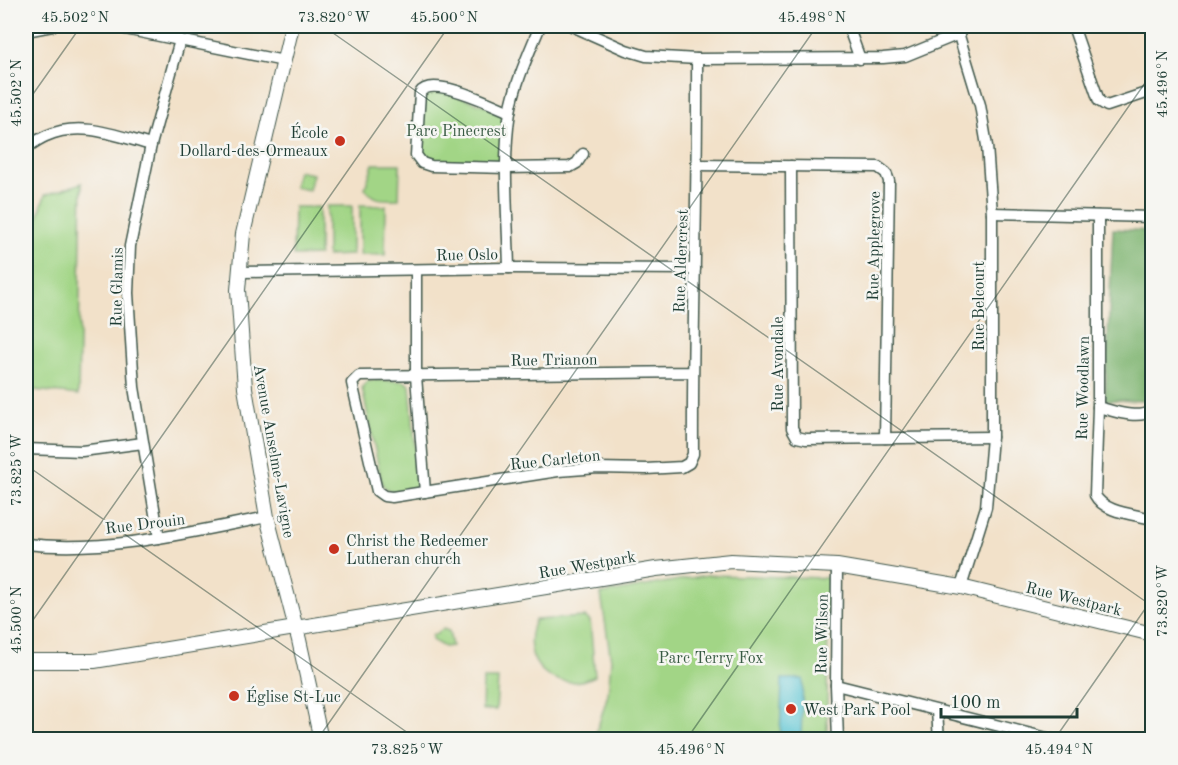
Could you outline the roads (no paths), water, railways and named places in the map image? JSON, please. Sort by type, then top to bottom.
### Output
[{"type":"street","points":[[26,31],[52,26]]},
{"type":"street","points":[[110,26],[284,61]]},
{"type":"street","name":"Avenue Anselme-Lavigne","points":[[292,26],[243,234],[238,290],[245,388],[267,517],[296,629],[321,740]]},
{"type":"street","points":[[509,268],[507,168],[510,112],[540,26]]},
{"type":"street","points":[[572,26],[646,57],[697,59],[860,59],[905,56],[958,30]]},
{"type":"street","points":[[848,26],[860,59]]},
{"type":"street","points":[[1073,26],[1099,101],[1107,106],[1152,91]]},
{"type":"street","name":"Rue Belcourt","points":[[958,30],[980,105],[987,146],[993,213],[992,437],[986,507],[961,587]]},
{"type":"street","name":"Rue Glamis","points":[[159,538],[134,387],[128,293],[130,246],[151,145],[180,40]]},
{"type":"street","name":"Rue Aldercrest","points":[[689,463],[693,454],[692,372],[698,165],[697,59]]},
{"type":"street","points":[[510,112],[443,86],[429,85],[420,93],[416,155],[422,163],[431,166],[507,168],[570,167],[578,163],[583,154]]},
{"type":"street","points":[[26,148],[46,136],[90,128],[151,145]]},
{"type":"street","name":"Rue Applegrove","points":[[698,165],[878,166],[886,173],[889,181],[885,438]]},
{"type":"street","name":"Rue Avondale","points":[[791,166],[792,428],[797,437],[806,439],[992,437]]},
{"type":"street","points":[[993,213],[1152,217]]},
{"type":"street","name":"Rue Woodlawn","points":[[1098,216],[1098,407],[1095,495],[1099,503],[1108,507],[1152,519]]},
{"type":"street","name":"Rue Oslo","points":[[239,272],[509,268],[695,269]]},
{"type":"street","points":[[416,270],[416,376],[425,492]]},
{"type":"street","name":"Rue Trianon","points":[[416,376],[692,372]]},
{"type":"street","name":"Rue Carleton","points":[[416,376],[359,376],[352,383],[377,491],[384,496],[392,497],[558,471],[682,467],[689,463]]},
{"type":"street","points":[[1098,407],[1125,414],[1143,415],[1152,411]]},
{"type":"street","points":[[26,449],[82,451],[143,443]]},
{"type":"street","name":"Rue Drouin","points":[[26,544],[57,548],[159,538],[267,517]]},
{"type":"street","name":"Rue Westpark","points":[[26,661],[94,661],[656,569],[731,561],[837,566],[961,587],[1152,634]]},
{"type":"street","name":"Rue Wilson","points":[[837,566],[838,740]]},
{"type":"street","points":[[836,685],[1055,740]]},
{"type":"street","points":[[937,711],[939,740]]},
{"type":"water","name":"West Park Pool","points":[[782,679],[803,679],[801,739],[780,739]]},
{"type":"place","name":"École Dollard-des-Ormeaux","points":[[340,141]]},
{"type":"place","name":"Christ the Redeemer Lutheran church","points":[[334,549]]},
{"type":"place","name":"Église St-Luc","points":[[234,696]]},
{"type":"place","name":"West Park Pool","points":[[791,709]]},
{"type":"park label","name":"Parc Pinecrest","points":[[456,130]]},
{"type":"park label","name":"Parc Terry Fox","points":[[711,657]]}]
